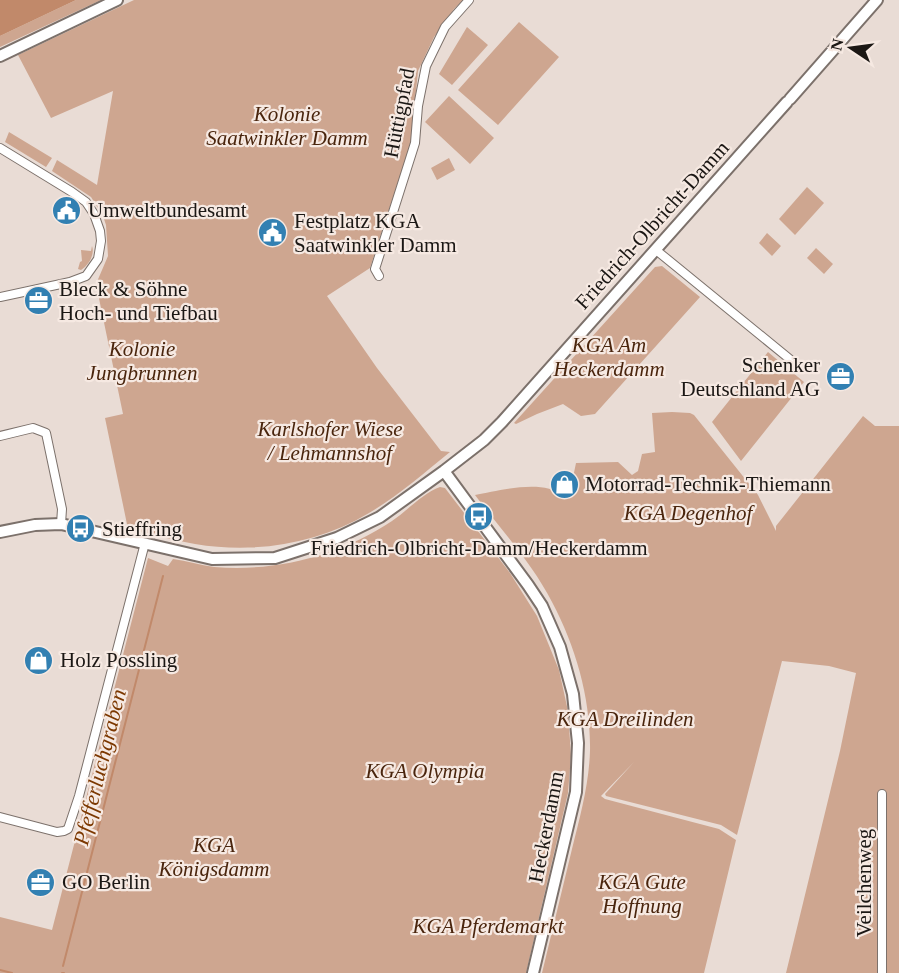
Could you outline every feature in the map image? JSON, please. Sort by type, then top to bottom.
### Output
[{"type":"street","points":[[0,56],[117,0]]},
{"type":"street","name":"Hüttigpfad","points":[[379,276],[375,269],[415,143],[418,106],[426,66],[445,27],[470,0]]},
{"type":"street","name":"Friedrich-Olbricht-Damm","points":[[0,532],[35,525],[61,524],[212,559],[275,558],[337,538],[368,524],[444,471],[502,422],[877,0]]},
{"type":"street","points":[[0,148],[86,202],[94,214],[102,241],[100,256],[94,268],[86,276],[70,282],[0,297]]},
{"type":"street","points":[[656,250],[797,365]]},
{"type":"street","points":[[0,436],[33,429],[45,434],[62,509],[61,524]]},
{"type":"street","name":"Heckerdamm","points":[[444,471],[542,606],[560,647],[573,694],[578,742],[576,792],[533,973]]},
{"type":"street","points":[[0,817],[57,832],[68,829],[79,796],[145,543]]},
{"type":"street","name":"Veilchenweg","points":[[882,794],[882,973]]},
{"type":"green space","points":[[76,0],[101,0],[0,47],[0,36]]},
{"type":"green space","points":[[134,0],[463,0],[434,37],[418,71],[411,142],[370,268],[327,296],[377,368],[441,451],[450,452],[411,484],[349,524],[285,544],[240,548],[195,544],[128,529],[105,418],[123,414],[96,284],[108,256],[106,225],[91,197],[52,171],[57,160],[97,185],[113,91],[51,118],[18,55]]},
{"type":"green space","points":[[519,22],[559,57],[498,125],[458,90]]},
{"type":"green space","points":[[467,27],[488,45],[452,85],[439,74]]},
{"type":"green space","points":[[449,96],[494,138],[470,164],[425,122]]},
{"type":"green space","points":[[9,132],[52,158],[46,167],[5,142]]},
{"type":"green space","points":[[449,158],[455,170],[437,180],[431,168]]},
{"type":"green space","points":[[807,187],[824,203],[795,235],[779,219]]},
{"type":"green space","points":[[767,233],[781,246],[772,256],[759,243]]},
{"type":"green space","points":[[92,246],[93,252],[89,262],[81,270],[78,269],[82,261],[81,250],[91,251]]},
{"type":"green space","points":[[816,248],[833,264],[824,274],[807,258]]},
{"type":"green space","name":"KGA Am Heckerdamm","points":[[662,266],[700,297],[595,414],[581,416],[563,404],[514,423],[655,267]]},
{"type":"green space","points":[[768,352],[804,382],[741,461],[712,422]]},
{"type":"green space","points":[[672,412],[694,415],[758,495],[776,531],[776,526],[863,416],[875,426],[899,426],[899,973],[786,973],[840,751],[856,673],[829,666],[782,661],[737,835],[721,825],[606,796],[605,794],[634,762],[601,796],[605,799],[719,829],[736,840],[704,973],[542,973],[586,788],[590,751],[588,713],[575,655],[561,619],[526,560],[475,495],[533,487],[554,491],[563,496],[564,492],[570,492],[576,463],[618,462],[632,475],[638,471],[642,454],[655,452],[652,413]]},
{"type":"green space","points":[[440,487],[445,488],[510,573],[537,616],[559,670],[568,711],[571,756],[568,793],[526,973],[0,973],[0,917],[52,930],[148,558],[168,566],[173,559],[214,567],[238,568],[284,564],[307,559],[351,544],[372,533],[392,521],[427,493]]},
{"type":"shaded area","points":[[0,0],[76,0],[0,36]]},
{"type":"waterway","name":"Pfefferluchgraben","points":[[63,966],[163,576]]},
{"type":"waterway","points":[[0,970],[12,973]]},
{"type":"place","name":"Umweltbundesamt","points":[[67,210]]},
{"type":"place","name":"Festplatz KGA Saatwinkler Damm","points":[[273,233]]},
{"type":"place","name":"Bleck & Söhne Hoch- und Tiefbau","points":[[38,301]]},
{"type":"place","name":"Schenker Deutschland AG","points":[[841,377]]},
{"type":"place","name":"Motorrad-Technik-Thiemann","points":[[564,484]]},
{"type":"place","name":"Friedrich-Olbricht-Damm/Heckerdamm","points":[[479,517]]},
{"type":"place","name":"Stieffring","points":[[81,529]]},
{"type":"place","name":"Holz Possling","points":[[39,660]]},
{"type":"place","name":"GO Berlin","points":[[41,882]]},
{"type":"park label","name":"Kolonie Saatwinkler Damm","points":[[287,126]]},
{"type":"park label","name":"Kolonie Jungbrunnen","points":[[142,361]]},
{"type":"park label","name":"Karlshofer Wiese / Lehmannshof","points":[[330,441]]},
{"type":"park label","name":"KGA Degenhof","points":[[688,513]]},
{"type":"park label","name":"KGA Dreilinden","points":[[625,719]]},
{"type":"park label","name":"KGA Olympia","points":[[425,771]]},
{"type":"park label","name":"KGA Königsdamm","points":[[214,857]]},
{"type":"park label","name":"KGA Gute Hoffnung","points":[[642,894]]},
{"type":"park label","name":"KGA Pferdemarkt","points":[[488,926]]}]
